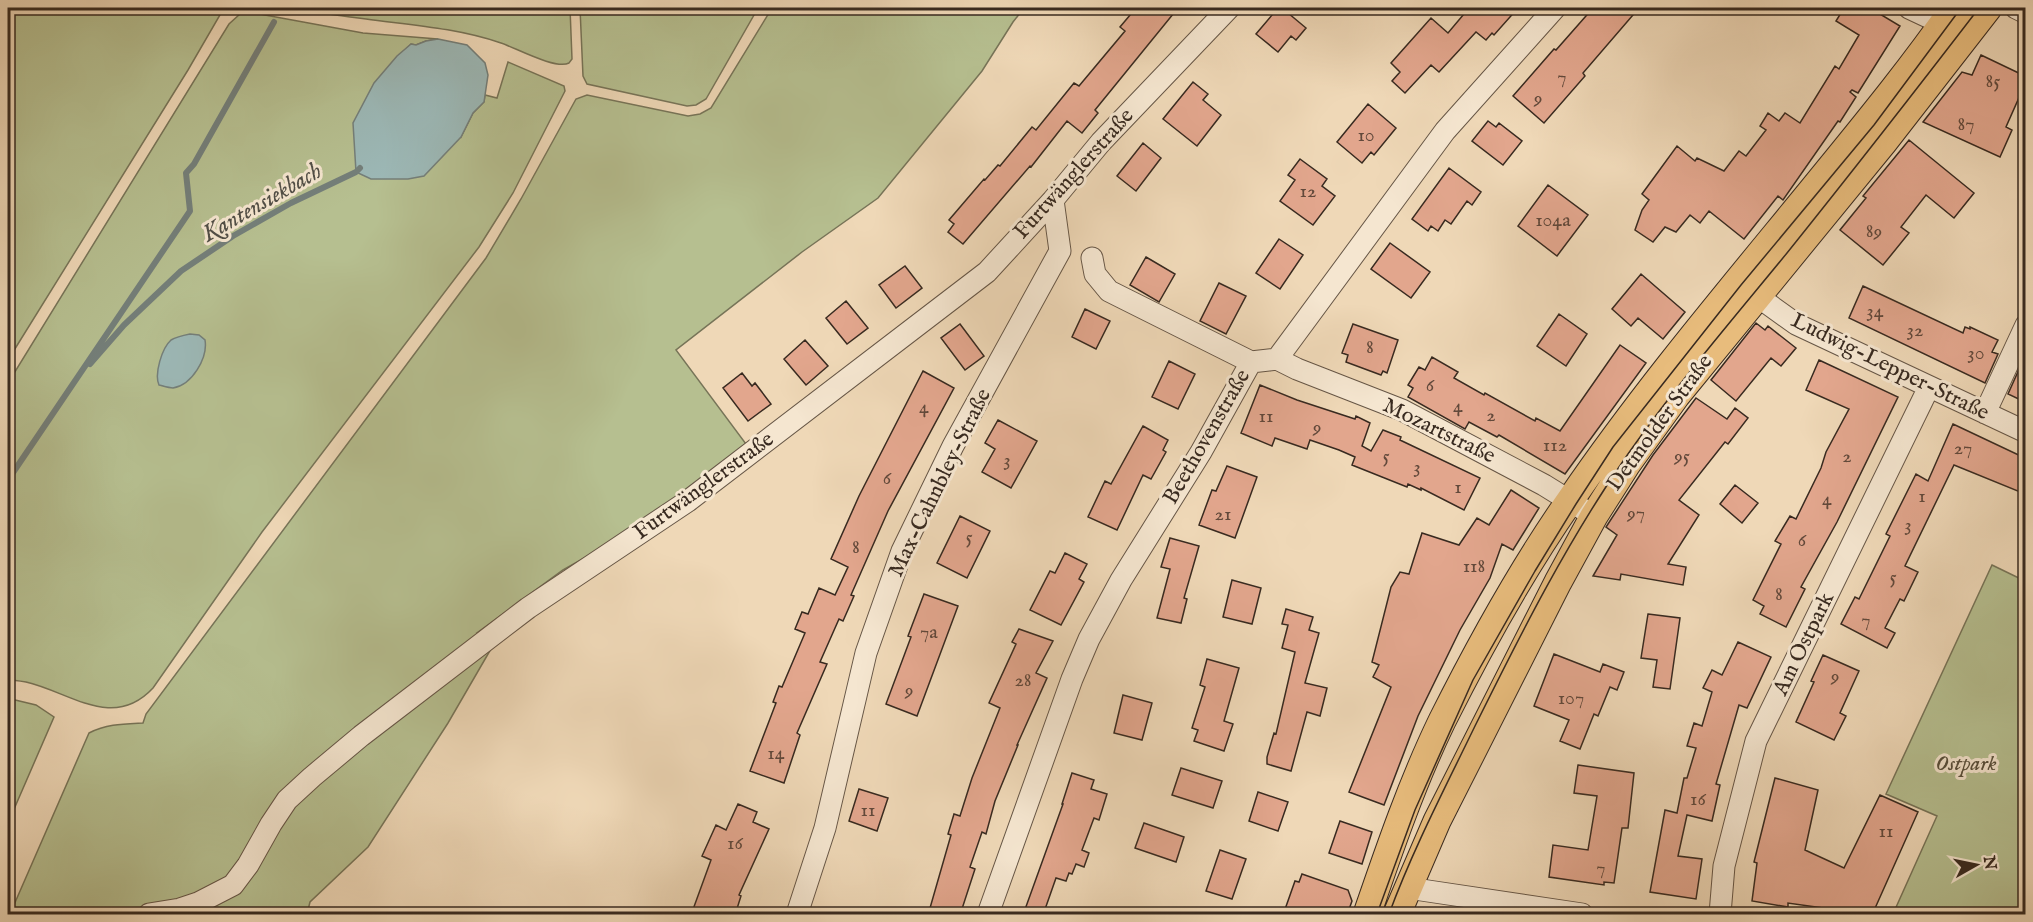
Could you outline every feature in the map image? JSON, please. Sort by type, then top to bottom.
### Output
[{"type":"main road","name":"Detmolder Straße","points":[[1397,915],[1421,855],[1558,582],[1594,516],[1627,465],[1676,396],[1883,143],[1988,8]]},
{"type":"main road","name":"Detmolder Straße","points":[[1366,915],[1423,765],[1442,722],[1485,640],[1570,500],[1658,381],[1868,122],[1949,16]]},
{"type":"main road","points":[[1380,876],[1408,888]]},
{"type":"street","name":"Furtwänglerstraße","points":[[148,915],[198,903],[233,885],[248,865],[282,808],[312,777],[361,736],[528,608],[688,501],[987,272],[1053,200],[1101,142],[1229,8]]},
{"type":"street","name":"Beethovenstraße","points":[[988,915],[1072,679],[1089,639],[1121,580],[1201,452],[1251,362],[1277,359],[1445,131],[1555,8]]},
{"type":"street","points":[[1909,8],[1949,16]]},
{"type":"street","points":[[2016,8],[2025,13]]},
{"type":"street","name":"Max-Cahnbley-Straße","points":[[797,915],[825,828],[866,653],[902,551],[953,446],[1059,251],[1053,200]]},
{"type":"street","points":[[1092,258],[1095,274],[1109,291],[1251,362]]},
{"type":"street","name":"Ludwig-Lepper-Straße","points":[[1757,296],[1796,324],[2025,432]]},
{"type":"street","points":[[1985,413],[2025,325]]},
{"type":"street","name":"Mozartstraße","points":[[1277,359],[1402,410],[1570,500],[1594,516]]},
{"type":"street","name":"Am Ostpark","points":[[1720,915],[1724,866],[1756,741],[1929,387]]},
{"type":"street","points":[[1408,888],[1582,915]]},
{"type":"green space","points":[[8,8],[224,8],[8,360]]},
{"type":"green space","points":[[289,8],[570,8],[572,59],[569,63],[555,64],[501,43],[468,34]]},
{"type":"green space","points":[[580,8],[758,8],[706,99],[696,105],[687,106],[587,84],[583,76]]},
{"type":"green space","points":[[772,8],[1024,8],[982,71],[878,198],[802,252],[676,350],[749,448],[636,529],[563,570],[477,633],[495,642],[448,723],[368,847],[310,902],[307,914],[10,914],[89,733],[109,726],[143,723],[146,714],[486,258],[576,99],[587,95],[688,116],[700,114],[711,108]]},
{"type":"green space","points":[[254,13],[363,33],[438,39],[416,45],[411,44],[407,48],[461,137],[473,113],[484,102],[485,95],[497,98],[508,62],[564,86],[565,91],[513,193],[479,247],[262,532],[153,688],[138,700],[122,707],[107,708],[91,705],[26,682],[8,680],[8,383],[229,24],[240,14]]},
{"type":"green space","name":"Ostpark","points":[[1992,565],[2025,581],[2025,914],[1893,914],[1937,816],[1886,794]]},
{"type":"green space","points":[[11,699],[36,705],[54,717],[8,823],[8,718]]},
{"type":"water","points":[[438,39],[467,45],[485,63],[488,75],[484,102],[473,113],[461,137],[424,176],[408,179],[371,179],[356,172],[353,123],[374,83],[397,56],[411,44],[416,45]]},
{"type":"water","points":[[190,334],[199,335],[205,340],[204,355],[197,370],[180,386],[173,388],[159,385],[158,368],[168,344],[173,339]]},
{"type":"building","points":[[1136,8],[1178,8],[1095,110],[1098,113],[1082,133],[1067,121],[1031,167],[963,244],[948,232],[954,224],[949,220],[984,179],[998,165],[1000,166],[1032,127],[1036,130],[1074,83],[1079,86],[1125,31],[1120,27]]},
{"type":"building","points":[[1278,8],[1282,8],[1306,28],[1296,40],[1291,36],[1278,52],[1256,34]]},
{"type":"building","points":[[1469,8],[1518,8],[1494,35],[1492,33],[1486,40],[1476,32],[1439,72],[1431,65],[1405,93],[1392,81],[1400,72],[1391,63],[1431,18],[1448,33]]},
{"type":"building","points":[[1593,8],[1639,8],[1544,123],[1513,96]]},
{"type":"building","points":[[1844,8],[1870,8],[1900,26],[1858,93],[1852,90],[1850,92],[1856,97],[1783,200],[1778,196],[1744,239],[1709,211],[1700,223],[1690,215],[1676,232],[1665,227],[1653,242],[1635,230],[1642,210],[1649,200],[1642,194],[1677,146],[1695,161],[1697,158],[1724,171],[1739,151],[1746,156],[1766,130],[1760,126],[1768,113],[1779,121],[1785,113],[1800,123],[1835,66],[1839,69],[1859,35],[1836,21]]},
{"type":"building","points":[[1981,55],[2025,76],[2025,84],[2006,127],[2012,130],[2000,157],[1923,122],[1962,72],[1972,75]]},
{"type":"building","points":[[1193,82],[1208,94],[1203,100],[1221,115],[1197,146],[1163,119]]},
{"type":"building","points":[[1368,104],[1396,128],[1374,155],[1371,152],[1362,163],[1337,142]]},
{"type":"building","points":[[1488,121],[1496,127],[1499,123],[1522,141],[1503,165],[1472,141]]},
{"type":"building","points":[[1909,140],[1974,193],[1954,218],[1926,195],[1901,227],[1909,233],[1883,265],[1840,230],[1866,198],[1863,196]]},
{"type":"building","points":[[1143,143],[1161,158],[1136,191],[1117,176]]},
{"type":"building","points":[[1300,159],[1327,179],[1322,186],[1335,196],[1313,225],[1280,201],[1295,180],[1288,175]]},
{"type":"building","points":[[1449,168],[1481,192],[1472,205],[1467,201],[1451,224],[1445,220],[1438,231],[1431,226],[1428,231],[1412,219]]},
{"type":"building","points":[[1548,185],[1588,215],[1557,256],[1518,226]]},
{"type":"building","points":[[1279,239],[1303,255],[1280,289],[1256,273]]},
{"type":"building","points":[[1390,243],[1430,272],[1411,298],[1371,269]]},
{"type":"building","points":[[1146,257],[1175,274],[1159,302],[1130,285]]},
{"type":"building","points":[[905,266],[922,288],[896,308],[879,285]]},
{"type":"building","points":[[1641,274],[1685,312],[1663,339],[1638,318],[1631,326],[1612,309]]},
{"type":"building","points":[[1219,283],[1246,296],[1226,334],[1200,321]]},
{"type":"building","points":[[1863,286],[1963,333],[1965,327],[1970,329],[1970,327],[1998,340],[1992,352],[1998,354],[1985,383],[1849,318]]},
{"type":"building","points":[[846,301],[868,328],[847,344],[826,318]]},
{"type":"building","points":[[1085,309],[1110,321],[1096,349],[1072,337]]},
{"type":"building","points":[[1559,314],[1587,334],[1566,366],[1537,346]]},
{"type":"building","points":[[1756,323],[1765,330],[1768,326],[1796,348],[1781,366],[1771,358],[1736,401],[1711,380]]},
{"type":"building","points":[[960,324],[984,356],[965,370],[941,338]]},
{"type":"building","points":[[1353,324],[1398,340],[1387,373],[1383,371],[1381,375],[1346,362],[1348,355],[1342,353]]},
{"type":"building","points":[[805,340],[828,366],[806,385],[784,359]]},
{"type":"building","points":[[1620,345],[1646,363],[1565,474],[1499,435],[1497,437],[1469,422],[1465,429],[1408,397],[1413,388],[1408,385],[1419,367],[1425,370],[1432,357],[1458,372],[1454,378],[1535,421],[1536,418],[1560,431]]},
{"type":"building","points":[[1819,360],[1898,397],[1837,522],[1801,587],[1805,589],[1786,627],[1760,614],[1764,606],[1753,600],[1781,544],[1775,541],[1790,516],[1796,519],[1821,468],[1826,452],[1849,409],[1806,390]]},
{"type":"building","points":[[1169,361],[1195,374],[1178,409],[1152,397]]},
{"type":"building","points":[[2021,365],[2025,367],[2025,402],[2008,394]]},
{"type":"building","points":[[923,371],[954,388],[888,511],[851,595],[854,596],[843,621],[839,619],[820,662],[827,664],[797,733],[800,735],[784,783],[750,771],[776,703],[773,702],[779,686],[782,687],[805,633],[795,629],[802,612],[808,614],[819,588],[835,595],[848,567],[831,559],[859,496]]},
{"type":"building","points":[[742,373],[752,386],[755,383],[771,404],[748,421],[723,388]]},
{"type":"building","points":[[1260,385],[1297,400],[1355,419],[1356,416],[1370,423],[1362,446],[1371,451],[1383,430],[1480,478],[1464,510],[1421,488],[1421,490],[1408,484],[1407,487],[1352,465],[1355,457],[1339,450],[1310,440],[1307,449],[1275,438],[1272,446],[1241,433]]},
{"type":"building","points":[[1696,398],[1727,419],[1735,408],[1748,418],[1728,444],[1725,442],[1679,500],[1699,515],[1668,564],[1686,567],[1683,585],[1621,574],[1620,580],[1593,576],[1617,535],[1606,527],[1653,455]]},
{"type":"building","points":[[998,420],[1037,441],[1011,488],[982,472],[995,449],[985,443]]},
{"type":"building","points":[[1953,424],[2025,458],[2025,494],[1954,465],[1905,566],[1918,572],[1904,601],[1900,599],[1885,628],[1895,633],[1887,648],[1841,624],[1855,597],[1859,599],[1890,536],[1886,534],[1916,474],[1928,481]]},
{"type":"building","points":[[1143,426],[1168,440],[1163,450],[1166,452],[1151,479],[1143,475],[1117,530],[1088,517],[1105,481],[1111,484]]},
{"type":"building","points":[[1227,466],[1257,477],[1235,538],[1199,525],[1212,490],[1216,491]]},
{"type":"building","points":[[1735,485],[1758,503],[1742,523],[1720,504]]},
{"type":"building","points":[[1511,490],[1539,508],[1513,550],[1502,544],[1490,578],[1460,630],[1418,716],[1384,805],[1349,792],[1391,687],[1373,677],[1379,665],[1372,662],[1391,587],[1400,572],[1409,574],[1422,533],[1459,545],[1477,518],[1489,525]]},
{"type":"building","points":[[960,516],[990,531],[967,578],[937,563]]},
{"type":"building","points":[[1170,538],[1199,546],[1184,598],[1187,599],[1181,623],[1157,618],[1170,569],[1161,567]]},
{"type":"building","points":[[1065,553],[1087,564],[1079,579],[1084,582],[1061,625],[1030,610],[1050,571],[1055,573]]},
{"type":"building","points":[[1232,580],[1261,588],[1252,624],[1223,617]]},
{"type":"building","points":[[924,594],[958,606],[917,716],[886,704]]},
{"type":"building","points":[[1286,609],[1313,617],[1309,630],[1319,633],[1305,683],[1327,688],[1320,716],[1307,712],[1291,771],[1267,764],[1295,652],[1282,648],[1288,625],[1282,624]]},
{"type":"building","points":[[1648,614],[1680,618],[1670,689],[1653,687],[1657,660],[1641,658]]},
{"type":"building","points":[[1019,629],[1053,641],[1036,673],[1047,678],[995,801],[986,834],[982,832],[970,867],[975,869],[960,915],[928,915],[951,835],[948,834],[954,814],[960,816],[972,778],[1000,708],[989,703],[1016,644],[1012,642]]},
{"type":"building","points":[[1738,642],[1771,657],[1747,708],[1739,705],[1716,784],[1720,785],[1712,821],[1687,815],[1678,856],[1702,859],[1696,899],[1650,892],[1665,810],[1677,813],[1684,778],[1687,778],[1696,748],[1687,746],[1694,723],[1702,726],[1712,692],[1703,688],[1712,670],[1722,675]]},
{"type":"building","points":[[1554,654],[1600,672],[1603,664],[1624,672],[1617,690],[1610,687],[1598,716],[1594,714],[1580,749],[1560,741],[1569,720],[1534,706]]},
{"type":"building","points":[[1823,655],[1859,671],[1840,713],[1846,716],[1834,740],[1796,722]]},
{"type":"building","points":[[1207,659],[1239,668],[1224,721],[1233,724],[1224,751],[1194,741],[1198,730],[1192,728],[1205,687],[1200,685]]},
{"type":"building","points":[[1123,695],[1152,703],[1142,740],[1114,733]]},
{"type":"building","points":[[1578,765],[1634,773],[1628,828],[1622,828],[1614,883],[1604,882],[1604,885],[1549,877],[1553,845],[1588,850],[1597,796],[1574,793]]},
{"type":"building","points":[[1181,768],[1222,781],[1213,808],[1172,795]]},
{"type":"building","points":[[1072,773],[1094,780],[1091,789],[1107,794],[1099,820],[1094,818],[1082,850],[1089,853],[1084,867],[1076,864],[1066,881],[1056,878],[1043,915],[1023,915],[1063,804]]},
{"type":"building","points":[[1775,778],[1818,790],[1805,850],[1844,868],[1880,795],[1918,812],[1872,915],[1836,915],[1837,910],[1788,903],[1788,907],[1752,901],[1757,863],[1754,862]]},
{"type":"building","points":[[859,789],[888,798],[877,831],[849,821]]},
{"type":"building","points":[[1258,792],[1288,802],[1278,831],[1249,821]]},
{"type":"building","points":[[738,804],[757,812],[753,822],[769,829],[739,895],[741,896],[735,915],[691,915],[711,860],[702,856],[716,825],[726,830]]},
{"type":"building","points":[[1340,821],[1372,832],[1362,864],[1329,853]]},
{"type":"building","points":[[1144,823],[1184,837],[1176,862],[1135,848]]},
{"type":"building","points":[[1220,850],[1246,859],[1232,899],[1206,891]]},
{"type":"building","points":[[1302,874],[1348,890],[1352,901],[1347,915],[1283,915],[1295,881],[1299,882]]},
{"type":"waterway","name":"Kantensiekbach","points":[[405,8],[407,12]]},
{"type":"waterway","name":"Kantensiekbach","points":[[8,480],[190,211],[186,173],[194,164],[274,22]]},
{"type":"waterway","name":"Kantensiekbach","points":[[90,364],[124,325],[181,271],[233,236],[360,168]]},
{"type":"tram line","points":[[1377,914],[1415,810],[1473,680],[1576,504],[1613,447],[1741,285],[1874,125],[1961,8]]},
{"type":"tram line","points":[[1389,914],[1430,819],[1510,656],[1565,553],[1606,487],[1686,377],[1811,223],[1979,8]]}]
